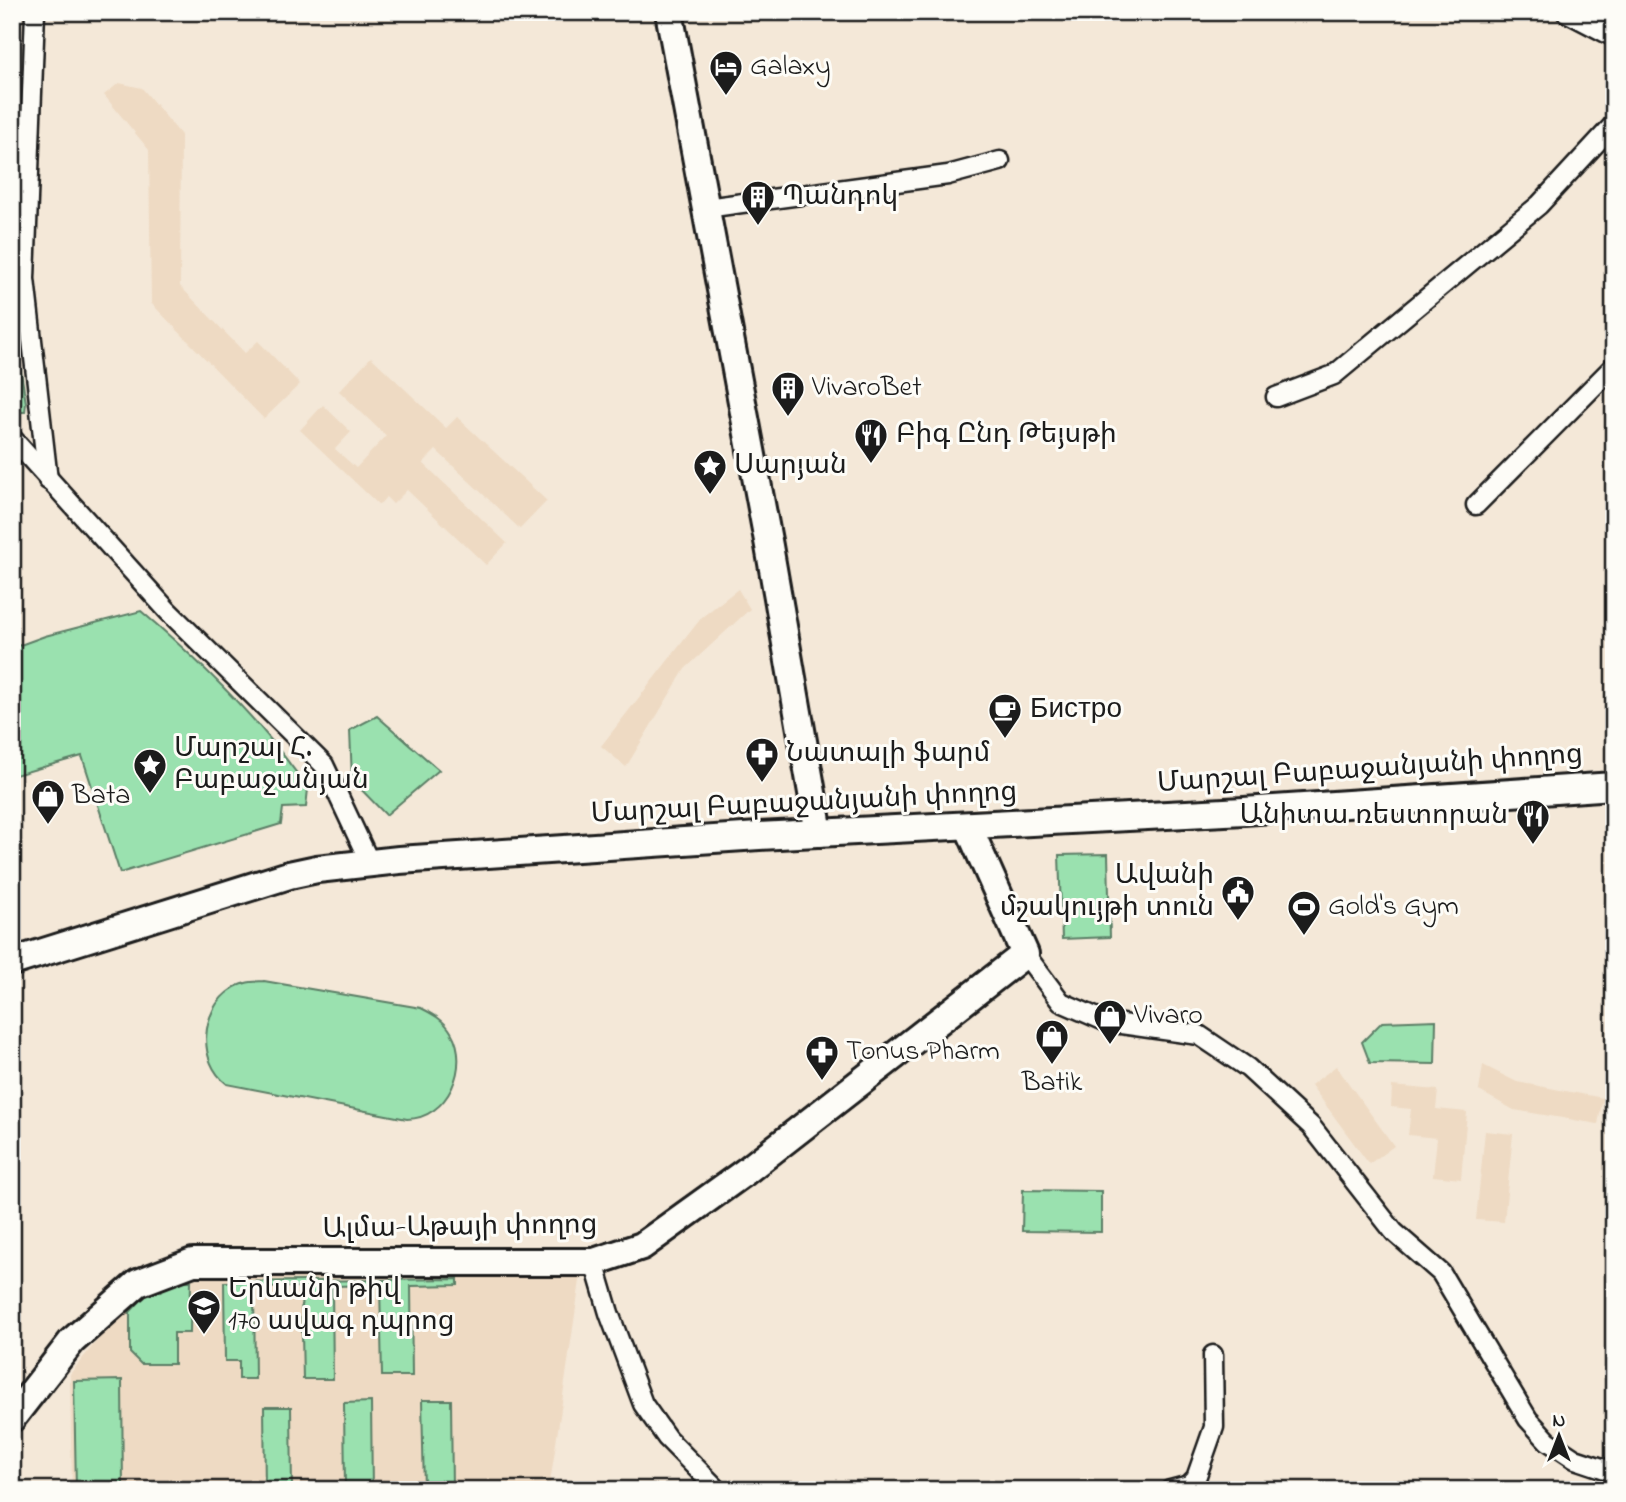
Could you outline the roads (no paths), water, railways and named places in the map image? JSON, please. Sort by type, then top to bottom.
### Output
[{"type":"street","points":[[35,12],[19,279],[48,480]]},
{"type":"street","points":[[669,12],[770,553],[819,833]]},
{"type":"street","points":[[1566,12],[1614,37]]},
{"type":"street","points":[[1276,397],[1334,375],[1539,205],[1614,124]]},
{"type":"street","points":[[706,208],[948,175],[1000,160]]},
{"type":"street","points":[[1476,505],[1614,366]]},
{"type":"street","points":[[12,438],[168,611],[324,765],[370,863]]},
{"type":"street","name":"Մարշալ Բաբաջանյանի փողոց","points":[[12,962],[289,875],[370,863],[819,833],[1244,811],[1614,786]]},
{"type":"street","points":[[968,826],[1026,954],[1060,1002],[1107,1022],[1199,1035],[1248,1068],[1311,1126],[1394,1232],[1441,1273],[1528,1419],[1548,1441],[1574,1459],[1614,1472]]},
{"type":"street","name":"Ալմա-Աթայի փողոց","points":[[12,1418],[72,1341],[138,1283],[193,1262],[594,1262],[642,1246],[745,1172],[1026,954]]},
{"type":"street","points":[[594,1262],[609,1313],[643,1405],[667,1438],[718,1490]]},
{"type":"street","points":[[1170,1490],[1189,1485],[1196,1478],[1214,1427],[1213,1355]]},
{"type":"place","name":"Galaxy","points":[[726,97]]},
{"type":"place","name":"Պանդոկ","points":[[758,227]]},
{"type":"place","name":"VivaroBet","points":[[788,418]]},
{"type":"place","name":"Բիգ Ընդ Թեյսթի","points":[[871,465]]},
{"type":"place","name":"Սարյան","points":[[710,496]]},
{"type":"place","name":"Бистро","points":[[1005,740]]},
{"type":"place","name":"Նատալի ֆարմ","points":[[762,784]]},
{"type":"place","name":"Մարշալ Հ. Բաբաջանյան","points":[[150,795]]},
{"type":"place","name":"Bata","points":[[48,826]]},
{"type":"place","name":"Անիտա ռեստորան","points":[[1533,846]]},
{"type":"place","name":"Ավանի մշակույթի տուն","points":[[1238,922]]},
{"type":"place","name":"Gold's Gym","points":[[1304,937]]},
{"type":"place","name":"Vivaro","points":[[1110,1046]]},
{"type":"place","name":"Batik","points":[[1052,1066]]},
{"type":"place","name":"Tonus Pharm","points":[[822,1082]]},
{"type":"place","name":"Երևանի թիվ 170 ավագ դպրոց","points":[[204,1336]]}]
